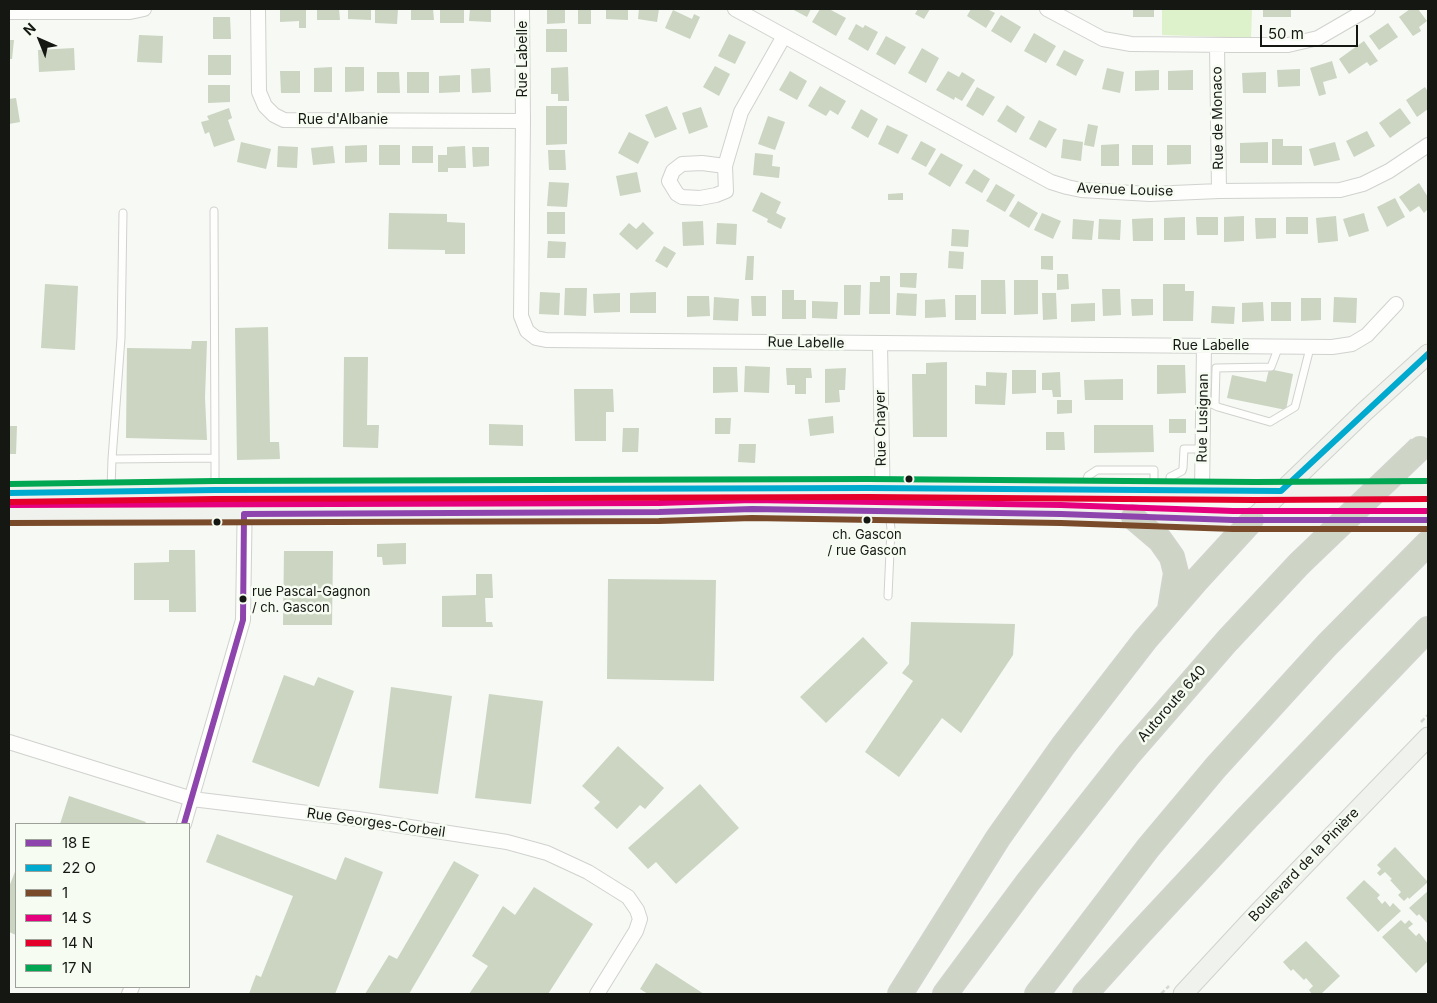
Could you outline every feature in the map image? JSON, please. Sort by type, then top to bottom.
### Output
[{"type":"highway","name":"Autoroute 640","points":[[945,994],[1028,882],[1129,754],[1238,629],[1299,564],[1424,444]]},
{"type":"highway","points":[[1133,517],[1160,540],[1172,556],[1176,573],[1170,611]]},
{"type":"highway","points":[[900,994],[965,889],[1018,809],[1098,699],[1170,611],[1252,520]]},
{"type":"highway","points":[[1037,994],[1132,868],[1216,767],[1307,666],[1428,543]]},
{"type":"highway","points":[[1085,994],[1170,900],[1428,629]]},
{"type":"main road","points":[[1252,520],[1428,354]]},
{"type":"main road","points":[[9,493],[215,490],[883,488],[1281,491],[1428,490]]},
{"type":"main road","points":[[9,514],[650,512],[752,509],[1252,520],[1428,520]]},
{"type":"main road","name":"Boulevard de la Pinière","points":[[1182,994],[1264,906],[1428,737]]},
{"type":"street","points":[[9,12],[130,12],[144,9]]},
{"type":"street","name":"Rue d'Albanie","points":[[258,9],[260,92],[265,106],[274,115],[284,120],[523,121]]},
{"type":"street","name":"Rue Labelle","points":[[522,9],[521,316],[526,331],[536,338],[546,340],[1279,346],[1310,348],[1352,344],[1367,335],[1396,304]]},
{"type":"street","name":"Avenue Louise","points":[[735,9],[1051,182],[1081,190],[1140,193],[1340,190],[1363,184],[1389,171],[1428,145]]},
{"type":"street","points":[[1047,9],[1103,39],[1130,44],[1217,45],[1288,45],[1310,40],[1318,38],[1368,9]]},
{"type":"street","points":[[725,166],[741,112],[784,36]]},
{"type":"street","name":"Rue de Monaco","points":[[1217,45],[1219,191]]},
{"type":"street","name":"Rue Chayer","points":[[880,344],[883,511]]},
{"type":"street","name":"Rue Lusignan","points":[[1202,490],[1203,448],[1209,402],[1210,368],[1204,346]]},
{"type":"street","points":[[184,823],[243,620],[245,490]]},
{"type":"street","name":"Rue Georges-Corbeil","points":[[9,742],[192,799],[358,819],[507,842],[547,853],[588,872],[628,897],[637,910],[640,919],[636,932],[597,994]]},
{"type":"lane","points":[[214,211],[215,490]]},
{"type":"lane","points":[[111,492],[121,338],[123,214]]},
{"type":"lane","points":[[1210,368],[1271,367],[1279,346]]},
{"type":"lane","points":[[1209,402],[1270,422],[1295,407],[1310,348]]},
{"type":"lane","points":[[1162,490],[1170,477],[1182,471],[1184,449],[1203,448]]},
{"type":"lane","points":[[112,459],[215,458]]},
{"type":"lane","points":[[883,511],[890,520],[891,528],[888,596]]},
{"type":"green space","points":[[1162,9],[1252,9],[1251,38],[1162,35]]},
{"type":"building","points":[[280,9],[306,9],[306,28],[299,28],[299,21],[280,22]]},
{"type":"building","points":[[317,9],[339,9],[340,20],[317,20]]},
{"type":"building","points":[[348,9],[371,9],[371,20],[348,19]]},
{"type":"building","points":[[375,9],[398,9],[397,24],[375,23]]},
{"type":"building","points":[[411,9],[433,9],[434,20],[411,20]]},
{"type":"building","points":[[440,9],[464,9],[464,23],[440,23]]},
{"type":"building","points":[[470,9],[491,9],[491,22],[469,21]]},
{"type":"building","points":[[547,9],[565,9],[565,23],[547,24]]},
{"type":"building","points":[[578,9],[591,9],[591,24],[578,24]]},
{"type":"building","points":[[606,9],[628,9],[628,20],[606,19]]},
{"type":"building","points":[[639,9],[659,9],[657,22],[638,19]]},
{"type":"building","points":[[792,9],[811,9],[807,17]]},
{"type":"building","points":[[820,9],[829,9],[846,18],[836,36],[812,22]]},
{"type":"building","points":[[918,9],[930,9],[924,19],[915,14]]},
{"type":"building","points":[[971,9],[987,9],[995,13],[986,28],[967,16]]},
{"type":"building","points":[[1133,9],[1154,9],[1154,17],[1133,17]]},
{"type":"building","points":[[1263,9],[1291,9],[1291,17],[1263,17]]},
{"type":"building","points":[[1410,9],[1418,9],[1427,21],[1419,27],[1421,31],[1413,36],[1399,17]]},
{"type":"building","points":[[673,10],[692,19],[694,14],[700,17],[690,39],[665,28]]},
{"type":"building","points":[[1001,15],[1021,27],[1011,43],[991,31]]},
{"type":"building","points":[[213,17],[230,17],[231,39],[213,39]]},
{"type":"building","points":[[1388,23],[1398,37],[1379,50],[1369,36]]},
{"type":"building","points":[[856,24],[863,28],[865,25],[878,32],[868,51],[848,39]]},
{"type":"building","points":[[546,29],[567,29],[567,52],[546,52]]},
{"type":"building","points":[[1034,33],[1056,46],[1046,63],[1024,51]]},
{"type":"building","points":[[729,34],[746,42],[735,64],[718,56]]},
{"type":"building","points":[[139,35],[163,36],[162,63],[137,62]]},
{"type":"building","points":[[886,36],[906,47],[895,65],[876,54]]},
{"type":"building","points":[[9,40],[14,40],[12,59],[9,59]]},
{"type":"building","points":[[1364,41],[1378,61],[1370,66],[1367,62],[1349,74],[1339,59]]},
{"type":"building","points":[[74,48],[75,70],[39,72],[38,50]]},
{"type":"building","points":[[922,48],[939,58],[926,83],[908,73]]},
{"type":"building","points":[[1064,50],[1084,60],[1076,76],[1056,65]]},
{"type":"building","points":[[208,55],[231,55],[231,75],[208,75]]},
{"type":"building","points":[[1332,61],[1337,78],[1323,82],[1326,94],[1319,96],[1310,68]]},
{"type":"building","points":[[715,66],[730,74],[719,96],[703,87]]},
{"type":"building","points":[[332,67],[332,92],[314,92],[314,68]]},
{"type":"building","points":[[345,67],[364,67],[364,91],[345,92]]},
{"type":"building","points":[[568,67],[569,101],[558,101],[558,94],[551,94],[551,68]]},
{"type":"building","points":[[490,68],[491,92],[472,93],[471,69]]},
{"type":"building","points":[[1107,68],[1124,72],[1120,93],[1102,89]]},
{"type":"building","points":[[1300,69],[1300,86],[1278,87],[1277,70]]},
{"type":"building","points":[[1159,70],[1159,90],[1135,91],[1135,71]]},
{"type":"building","points":[[1193,70],[1193,90],[1168,90],[1168,71]]},
{"type":"building","points":[[280,71],[300,71],[300,93],[281,93]]},
{"type":"building","points":[[790,71],[807,81],[797,100],[779,90]]},
{"type":"building","points":[[948,71],[959,77],[962,72],[975,80],[962,101],[955,97],[954,100],[936,90]]},
{"type":"building","points":[[377,72],[399,72],[400,93],[377,93]]},
{"type":"building","points":[[407,72],[429,72],[429,93],[407,93]]},
{"type":"building","points":[[1266,72],[1266,93],[1243,93],[1242,73]]},
{"type":"building","points":[[460,75],[460,92],[439,93],[439,76]]},
{"type":"building","points":[[208,85],[230,85],[230,102],[208,103]]},
{"type":"building","points":[[820,86],[846,101],[838,115],[830,110],[826,116],[808,106]]},
{"type":"building","points":[[977,87],[995,97],[983,116],[966,106]]},
{"type":"building","points":[[1425,87],[1428,92],[1428,109],[1417,117],[1406,100]]},
{"type":"building","points":[[16,98],[20,122],[9,124],[9,99]]},
{"type":"building","points":[[1007,105],[1025,117],[1016,133],[997,121]]},
{"type":"building","points":[[546,106],[567,106],[567,144],[546,145]]},
{"type":"building","points":[[667,106],[677,129],[655,138],[645,115]]},
{"type":"building","points":[[701,107],[708,127],[689,134],[682,113]]},
{"type":"building","points":[[229,108],[232,118],[228,120],[235,140],[214,147],[209,132],[205,134],[201,122],[209,120],[207,116]]},
{"type":"building","points":[[1400,108],[1411,123],[1390,138],[1379,123]]},
{"type":"building","points":[[861,109],[878,119],[868,138],[851,128]]},
{"type":"building","points":[[768,116],[785,122],[775,150],[758,144]]},
{"type":"building","points":[[1039,120],[1057,129],[1046,148],[1029,139]]},
{"type":"building","points":[[1088,124],[1098,126],[1094,147],[1084,145]]},
{"type":"building","points":[[887,125],[908,135],[898,154],[878,144]]},
{"type":"building","points":[[1367,131],[1375,146],[1354,157],[1346,141]]},
{"type":"building","points":[[629,132],[649,142],[638,164],[618,153]]},
{"type":"building","points":[[1063,139],[1083,142],[1081,161],[1061,158]]},
{"type":"building","points":[[1272,139],[1283,139],[1283,146],[1302,146],[1302,165],[1272,165]]},
{"type":"building","points":[[921,141],[936,149],[926,167],[911,159]]},
{"type":"building","points":[[241,142],[271,149],[266,169],[237,162]]},
{"type":"building","points":[[1268,142],[1268,163],[1240,163],[1240,143]]},
{"type":"building","points":[[1335,142],[1340,160],[1314,166],[1309,149]]},
{"type":"building","points":[[1119,144],[1119,166],[1101,166],[1101,145]]},
{"type":"building","points":[[367,145],[367,162],[345,163],[345,146]]},
{"type":"building","points":[[379,145],[400,145],[400,165],[379,165]]},
{"type":"building","points":[[1132,145],[1153,145],[1153,165],[1132,165]]},
{"type":"building","points":[[1167,145],[1191,145],[1191,164],[1167,165]]},
{"type":"building","points":[[278,146],[298,147],[297,168],[277,167]]},
{"type":"building","points":[[333,146],[335,163],[313,165],[311,148]]},
{"type":"building","points":[[412,146],[433,146],[433,163],[412,163]]},
{"type":"building","points":[[465,146],[466,168],[448,168],[448,172],[438,172],[438,155],[447,155],[447,147]]},
{"type":"building","points":[[472,147],[489,147],[489,166],[473,167]]},
{"type":"building","points":[[548,150],[565,150],[566,170],[549,170]]},
{"type":"building","points":[[755,153],[773,155],[772,166],[780,167],[779,178],[753,175]]},
{"type":"building","points":[[941,153],[963,165],[950,187],[928,174]]},
{"type":"building","points":[[974,169],[990,179],[982,193],[965,183]]},
{"type":"building","points":[[637,172],[641,192],[620,196],[616,176]]},
{"type":"building","points":[[549,182],[569,183],[567,207],[547,206]]},
{"type":"building","points":[[1419,183],[1428,197],[1428,209],[1424,213],[1419,206],[1410,212],[1399,197]]},
{"type":"building","points":[[996,184],[1015,195],[1005,212],[986,201]]},
{"type":"building","points":[[761,192],[781,202],[776,213],[786,218],[781,229],[767,222],[768,219],[752,211]]},
{"type":"building","points":[[903,193],[903,200],[888,200],[888,194]]},
{"type":"building","points":[[1395,198],[1405,217],[1387,227],[1377,207]]},
{"type":"building","points":[[1018,201],[1038,213],[1029,228],[1009,216]]},
{"type":"building","points":[[547,212],[565,212],[565,234],[547,234]]},
{"type":"building","points":[[389,213],[447,214],[447,222],[465,223],[465,254],[445,254],[445,250],[388,249]]},
{"type":"building","points":[[1042,213],[1061,221],[1053,239],[1034,230]]},
{"type":"building","points":[[1364,213],[1369,231],[1349,237],[1343,219]]},
{"type":"building","points":[[1244,216],[1244,241],[1224,242],[1224,217]]},
{"type":"building","points":[[1336,216],[1338,241],[1318,243],[1316,218]]},
{"type":"building","points":[[1185,217],[1185,240],[1164,240],[1164,218]]},
{"type":"building","points":[[1196,217],[1218,217],[1218,235],[1197,235]]},
{"type":"building","points":[[1286,217],[1308,217],[1308,234],[1286,234]]},
{"type":"building","points":[[1153,218],[1153,241],[1133,241],[1132,219]]},
{"type":"building","points":[[1255,218],[1276,218],[1276,238],[1256,239]]},
{"type":"building","points":[[1073,219],[1094,221],[1092,240],[1072,239]]},
{"type":"building","points":[[1099,219],[1121,220],[1120,240],[1098,239]]},
{"type":"building","points":[[703,221],[704,245],[683,246],[682,222]]},
{"type":"building","points":[[643,222],[654,233],[637,250],[619,234],[629,223],[636,229]]},
{"type":"building","points":[[717,223],[737,224],[736,245],[716,244]]},
{"type":"building","points":[[952,229],[969,230],[968,247],[951,246]]},
{"type":"building","points":[[548,241],[566,242],[565,258],[547,258]]},
{"type":"building","points":[[664,246],[676,253],[667,268],[655,261]]},
{"type":"building","points":[[949,251],[964,252],[963,269],[948,268]]},
{"type":"building","points":[[747,256],[754,256],[753,280],[745,280]]},
{"type":"building","points":[[1041,256],[1053,256],[1053,270],[1041,269]]},
{"type":"building","points":[[900,273],[917,273],[916,288],[900,287]]},
{"type":"building","points":[[1057,274],[1068,274],[1069,289],[1057,290]]},
{"type":"building","points":[[880,276],[890,276],[890,314],[869,314],[870,282],[880,282]]},
{"type":"building","points":[[981,280],[1005,280],[1006,314],[981,314]]},
{"type":"building","points":[[1014,280],[1038,280],[1038,314],[1014,315]]},
{"type":"building","points":[[45,284],[78,286],[75,350],[41,348]]},
{"type":"building","points":[[1163,284],[1185,284],[1185,291],[1194,291],[1193,321],[1163,321]]},
{"type":"building","points":[[844,285],[861,285],[860,315],[844,315]]},
{"type":"building","points":[[565,288],[587,288],[586,316],[564,315]]},
{"type":"building","points":[[1102,289],[1120,289],[1121,315],[1103,316]]},
{"type":"building","points":[[782,290],[794,290],[794,300],[806,300],[806,319],[782,319]]},
{"type":"building","points":[[540,292],[560,293],[559,315],[539,314]]},
{"type":"building","points":[[656,292],[656,313],[630,313],[630,293]]},
{"type":"building","points":[[620,293],[620,312],[594,313],[593,294]]},
{"type":"building","points":[[897,293],[917,294],[916,316],[896,315]]},
{"type":"building","points":[[1042,293],[1056,293],[1057,319],[1043,320]]},
{"type":"building","points":[[955,295],[976,295],[976,320],[955,320]]},
{"type":"building","points":[[687,296],[709,296],[710,316],[687,317]]},
{"type":"building","points":[[751,296],[766,296],[766,316],[752,316]]},
{"type":"building","points":[[714,297],[739,299],[738,321],[713,320]]},
{"type":"building","points":[[1334,297],[1357,298],[1356,323],[1333,322]]},
{"type":"building","points":[[1301,298],[1321,298],[1321,320],[1301,321]]},
{"type":"building","points":[[945,299],[946,317],[925,318],[925,300]]},
{"type":"building","points":[[1131,299],[1153,299],[1153,315],[1132,316]]},
{"type":"building","points":[[812,301],[838,302],[837,319],[812,318]]},
{"type":"building","points":[[1263,302],[1264,321],[1242,322],[1242,303]]},
{"type":"building","points":[[1271,302],[1291,302],[1291,321],[1271,321]]},
{"type":"building","points":[[1095,303],[1095,321],[1071,322],[1071,304]]},
{"type":"building","points":[[1212,306],[1235,307],[1234,324],[1211,323]]},
{"type":"building","points":[[268,327],[270,442],[279,442],[280,459],[237,460],[235,328]]},
{"type":"building","points":[[192,341],[207,341],[205,398],[207,440],[126,438],[127,348],[191,349]]},
{"type":"building","points":[[344,357],[368,357],[367,425],[379,425],[378,448],[343,447]]},
{"type":"building","points":[[947,362],[947,437],[913,437],[912,374],[926,374],[926,363]]},
{"type":"building","points":[[1157,365],[1185,365],[1186,393],[1157,394]]},
{"type":"building","points":[[745,366],[770,367],[769,393],[744,392]]},
{"type":"building","points":[[713,367],[737,367],[738,392],[713,393]]},
{"type":"building","points":[[786,368],[811,368],[812,378],[806,378],[806,394],[795,394],[795,385],[787,385]]},
{"type":"building","points":[[846,368],[845,390],[839,390],[840,402],[825,403],[825,369]]},
{"type":"building","points":[[1269,369],[1293,374],[1286,410],[1227,398],[1232,375],[1266,382]]},
{"type":"building","points":[[1012,370],[1036,370],[1036,393],[1012,394]]},
{"type":"building","points":[[986,372],[1007,373],[1005,405],[975,404],[975,385],[986,386]]},
{"type":"building","points":[[1060,372],[1061,397],[1053,397],[1052,390],[1042,390],[1042,373]]},
{"type":"building","points":[[1123,379],[1123,400],[1085,400],[1084,380]]},
{"type":"building","points":[[574,389],[613,389],[614,412],[606,412],[606,441],[575,441]]},
{"type":"building","points":[[1057,400],[1072,400],[1072,413],[1057,414]]},
{"type":"building","points":[[833,416],[834,433],[810,436],[808,419]]},
{"type":"building","points":[[715,418],[731,418],[730,434],[715,434]]},
{"type":"building","points":[[1169,419],[1186,419],[1186,433],[1169,433]]},
{"type":"building","points":[[489,424],[523,425],[523,446],[489,445]]},
{"type":"building","points":[[1094,425],[1153,425],[1154,452],[1094,453]]},
{"type":"building","points":[[9,426],[17,426],[16,454],[9,454]]},
{"type":"building","points":[[623,428],[639,428],[638,452],[622,452]]},
{"type":"building","points":[[1046,432],[1064,432],[1065,450],[1046,450]]},
{"type":"building","points":[[739,444],[756,444],[755,463],[738,462]]},
{"type":"building","points":[[406,543],[406,564],[383,565],[382,557],[377,557],[377,544]]},
{"type":"building","points":[[169,550],[195,550],[196,612],[169,612],[169,600],[134,600],[134,563],[169,562]]},
{"type":"building","points":[[284,551],[333,551],[332,625],[283,625]]},
{"type":"building","points":[[476,574],[492,574],[493,598],[485,598],[486,622],[492,622],[493,627],[442,627],[442,596],[476,595]]},
{"type":"building","points":[[608,579],[716,580],[714,681],[607,679]]},
{"type":"building","points":[[911,622],[1015,624],[1013,655],[961,733],[942,718],[899,777],[865,752],[913,681],[902,673],[909,664]]},
{"type":"building","points":[[863,637],[888,663],[826,723],[800,697]]},
{"type":"building","points":[[284,675],[314,686],[318,677],[354,691],[319,787],[252,762]]},
{"type":"building","points":[[391,687],[452,696],[438,794],[379,788]]},
{"type":"building","points":[[489,694],[543,701],[531,804],[475,798]]},
{"type":"building","points":[[618,746],[664,788],[645,809],[640,805],[617,829],[594,808],[600,802],[582,786]]},
{"type":"building","points":[[700,784],[739,828],[676,884],[656,862],[648,869],[628,848]]},
{"type":"building","points":[[69,796],[146,822],[146,823],[60,823]]},
{"type":"building","points":[[217,834],[336,880],[345,857],[383,872],[335,994],[249,994],[256,975],[261,977],[293,896],[206,862]]},
{"type":"building","points":[[1395,847],[1428,882],[1409,899],[1408,897],[1404,901],[1398,895],[1401,892],[1390,880],[1392,879],[1385,872],[1380,876],[1377,873],[1381,869],[1377,865]]},
{"type":"building","points":[[454,861],[479,875],[409,994],[365,994],[389,955],[397,959]]},
{"type":"building","points":[[15,872],[15,935],[9,932],[9,887]]},
{"type":"building","points":[[1364,880],[1380,895],[1377,898],[1382,904],[1385,901],[1390,907],[1393,903],[1401,911],[1378,932],[1346,898]]},
{"type":"building","points":[[534,887],[593,924],[548,994],[469,994],[488,966],[472,956],[503,906],[515,915]]},
{"type":"building","points":[[1428,891],[1428,924],[1419,914],[1417,916],[1409,908]]},
{"type":"building","points":[[1401,920],[1405,924],[1409,920],[1413,924],[1408,928],[1416,936],[1419,933],[1428,944],[1428,961],[1416,973],[1382,937]]},
{"type":"building","points":[[1306,941],[1340,976],[1321,994],[1312,994],[1309,990],[1313,986],[1306,978],[1304,980],[1293,969],[1291,971],[1283,962]]},
{"type":"building","points":[[656,963],[704,994],[648,994],[640,989]]},
{"type":"transit line","points":[[9,493],[215,490],[868,488],[1281,491],[1428,354]]},
{"type":"transit line","points":[[9,484],[215,481],[868,479],[1255,482],[1428,481]]},
{"type":"transit line","points":[[9,502],[215,499],[868,497],[1255,500],[1428,499]]},
{"type":"transit line","points":[[9,505],[659,503],[752,500],[1061,505],[1233,511],[1428,511]]},
{"type":"transit line","points":[[184,823],[243,620],[244,514],[659,512],[752,509],[1061,514],[1233,520],[1428,520]]},
{"type":"transit line","name":"1","points":[[9,523],[659,521],[752,518],[1061,523],[1233,529],[1428,529]]},
{"type":"place","name":"ch. Gascon / rue Gascon","points":[[867,520]]},
{"type":"place","name":"rue Pascal-Gagnon / ch. Gascon","points":[[243,599]]}]
